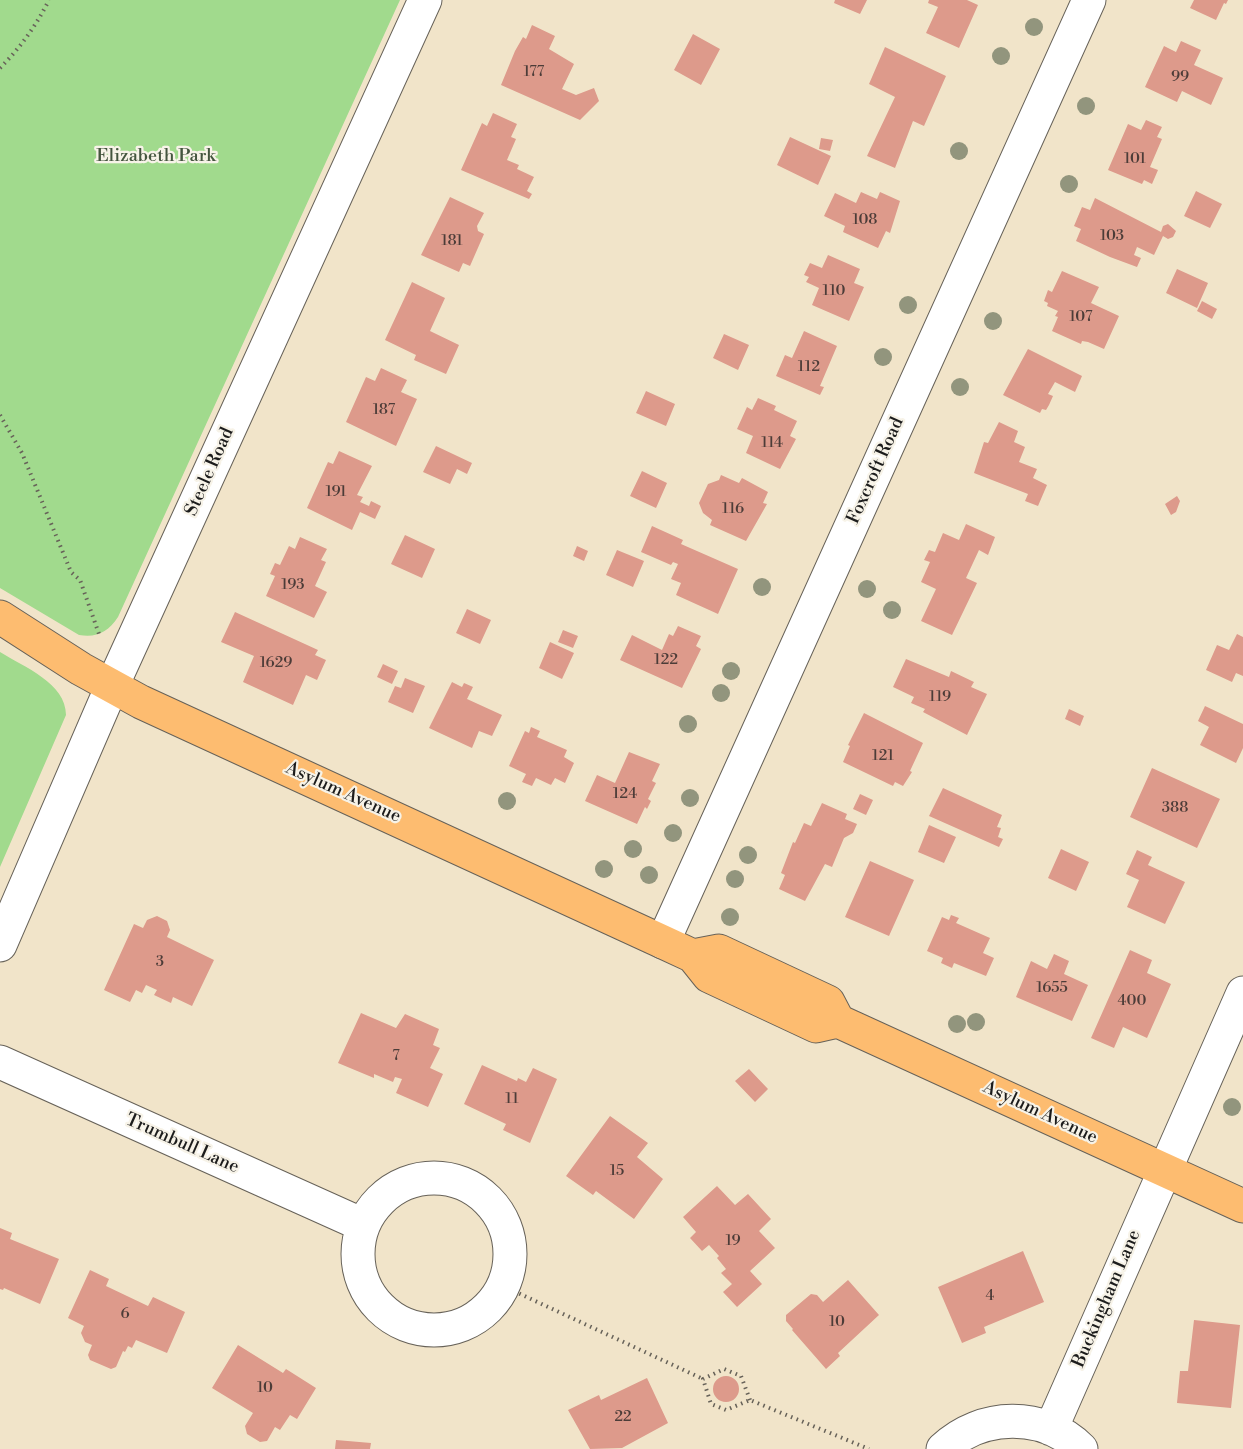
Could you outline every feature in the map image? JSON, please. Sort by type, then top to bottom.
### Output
[{"type":"main road","name":"Asylum Avenue","points":[[0,617],[112,686],[693,956],[709,976],[816,1026],[838,1021],[1243,1206]]},
{"type":"street","name":"Steele Road","points":[[0,945],[112,686],[425,0]]},
{"type":"street","name":"Foxcroft Road","points":[[663,942],[1089,0]]},
{"type":"street","name":"Buckingham Lane","points":[[1051,1429],[1163,1169],[1243,993]]},
{"type":"street","name":"Trumbull Lane","points":[[0,1062],[363,1225]]},
{"type":"street","points":[[441,1178],[471,1188],[490,1204],[504,1223],[510,1255],[503,1286],[487,1309],[464,1324],[435,1330],[406,1325],[381,1308],[364,1284],[358,1254],[363,1225],[381,1199],[409,1182],[441,1178]]},
{"type":"street","points":[[943,1449],[957,1437],[987,1424],[1019,1421],[1051,1429],[1081,1449]]},
{"type":"path","points":[[0,68],[16,52],[40,18],[49,0]]},
{"type":"path","points":[[0,415],[22,453],[71,572],[80,580],[99,634]]},
{"type":"path","points":[[503,1286],[703,1379],[711,1404],[726,1410],[750,1400],[868,1449]]},
{"type":"path","points":[[703,1379],[724,1369],[741,1376],[750,1400]]},
{"type":"green space","name":"Elizabeth Park","points":[[0,0],[400,0],[118,617],[102,633],[91,636],[79,635],[0,588]]},
{"type":"green space","points":[[0,652],[42,677],[51,685],[64,704],[66,715],[0,867]]},
{"type":"building","points":[[835,0],[867,0],[860,14],[834,3]]},
{"type":"building","points":[[929,0],[967,0],[978,5],[959,48],[926,33],[938,7],[928,3]]},
{"type":"building","points":[[1194,0],[1228,0],[1226,4],[1224,3],[1216,20],[1190,8]]},
{"type":"building","points":[[532,25],[555,36],[549,49],[574,64],[562,89],[576,95],[594,88],[599,101],[580,120],[501,85],[515,51],[523,37],[526,39]]},
{"type":"building","points":[[693,34],[720,49],[701,85],[674,70]]},
{"type":"building","points":[[1181,41],[1201,50],[1194,65],[1223,78],[1211,105],[1182,91],[1177,102],[1145,87],[1164,46],[1176,52]]},
{"type":"building","points":[[885,47],[946,76],[924,126],[913,121],[895,168],[867,156],[895,97],[869,84]]},
{"type":"building","points":[[493,113],[517,124],[511,137],[516,139],[507,160],[519,165],[517,169],[534,177],[527,191],[532,194],[529,199],[461,170],[482,123],[487,126]]},
{"type":"building","points":[[1146,120],[1162,127],[1157,137],[1162,139],[1150,167],[1158,170],[1152,184],[1144,180],[1142,184],[1108,170],[1128,124],[1141,130]]},
{"type":"building","points":[[790,137],[831,156],[818,185],[777,165]]},
{"type":"building","points":[[821,138],[833,140],[830,151],[819,149]]},
{"type":"building","points":[[1196,191],[1222,204],[1210,228],[1184,216]]},
{"type":"building","points":[[861,192],[877,199],[880,192],[900,201],[890,233],[886,231],[878,248],[843,232],[845,226],[824,216],[835,193],[856,203]]},
{"type":"building","points":[[450,197],[484,213],[477,226],[478,231],[484,234],[470,266],[463,263],[459,272],[421,255]]},
{"type":"building","points":[[1095,198],[1161,232],[1163,226],[1168,224],[1176,231],[1173,237],[1168,239],[1163,236],[1154,255],[1137,247],[1134,255],[1141,258],[1137,267],[1110,257],[1076,241],[1081,229],[1074,226],[1082,207],[1090,210]]},
{"type":"building","points":[[828,255],[860,269],[854,283],[864,287],[849,321],[812,305],[819,288],[806,282],[809,277],[804,275],[810,263],[822,268]]},
{"type":"building","points":[[1177,269],[1208,283],[1197,308],[1166,293]]},
{"type":"building","points":[[1062,271],[1099,287],[1091,303],[1119,316],[1104,349],[1088,342],[1082,341],[1081,344],[1052,331],[1058,311],[1047,306],[1048,303],[1044,301],[1048,290],[1052,292]]},
{"type":"building","points":[[412,282],[445,298],[430,331],[459,345],[446,374],[414,360],[416,355],[385,340]]},
{"type":"building","points":[[1202,301],[1217,309],[1212,319],[1197,311]]},
{"type":"building","points":[[804,331],[837,346],[820,386],[824,387],[820,395],[776,376],[785,355],[792,358]]},
{"type":"building","points":[[724,334],[749,345],[738,370],[713,358]]},
{"type":"building","points":[[1028,349],[1082,376],[1075,392],[1055,382],[1048,394],[1053,396],[1049,405],[1040,413],[1003,395]]},
{"type":"building","points":[[381,368],[407,380],[401,392],[417,399],[396,446],[346,422],[366,377],[375,381]]},
{"type":"building","points":[[646,391],[675,404],[666,426],[636,413]]},
{"type":"building","points":[[758,398],[776,406],[774,410],[797,421],[790,436],[796,439],[780,469],[746,453],[753,436],[737,429],[747,407],[752,410]]},
{"type":"building","points":[[999,422],[1018,431],[1014,442],[1025,447],[1019,462],[1037,469],[1033,478],[1047,485],[1038,506],[1025,501],[1028,494],[974,473],[984,442],[988,443]]},
{"type":"building","points":[[436,446],[472,463],[467,474],[457,469],[450,484],[423,472]]},
{"type":"building","points":[[339,451],[372,466],[357,495],[363,497],[360,502],[369,506],[371,501],[381,506],[375,519],[360,512],[352,530],[307,508],[328,462],[333,464]]},
{"type":"building","points":[[642,471],[667,483],[656,508],[630,496]]},
{"type":"building","points":[[721,475],[739,483],[742,478],[768,492],[763,503],[767,504],[746,541],[710,525],[712,520],[703,513],[699,503],[708,484],[719,480]]},
{"type":"building","points":[[1177,496],[1180,501],[1176,512],[1171,515],[1165,504]]},
{"type":"building","points":[[966,524],[995,537],[988,555],[979,550],[966,578],[977,583],[952,635],[921,621],[936,589],[921,582],[930,562],[924,560],[929,550],[935,552],[943,533],[959,540]]},
{"type":"building","points":[[652,526],[683,540],[681,544],[738,569],[718,614],[676,595],[681,583],[671,579],[678,564],[673,562],[671,565],[641,552]]},
{"type":"building","points":[[405,535],[435,549],[422,578],[391,564]]},
{"type":"building","points":[[300,537],[327,549],[321,560],[326,562],[315,586],[327,592],[314,618],[266,596],[275,576],[270,574],[275,563],[280,565],[289,546],[295,549]]},
{"type":"building","points":[[577,546],[588,551],[584,561],[573,556]]},
{"type":"building","points":[[617,550],[644,561],[633,587],[606,575]]},
{"type":"building","points":[[467,609],[491,620],[480,644],[456,633]]},
{"type":"building","points":[[235,612],[318,650],[315,655],[326,660],[317,680],[306,675],[293,705],[243,682],[254,656],[221,642]]},
{"type":"building","points":[[678,626],[701,636],[696,646],[701,649],[682,688],[620,660],[632,635],[662,650],[669,634],[673,636]]},
{"type":"building","points":[[563,630],[578,636],[573,648],[558,642]]},
{"type":"building","points":[[1237,634],[1243,637],[1243,676],[1236,673],[1232,682],[1206,670],[1217,645],[1229,650]]},
{"type":"building","points":[[550,642],[574,653],[562,679],[539,668]]},
{"type":"building","points":[[906,659],[949,677],[951,671],[974,682],[971,687],[987,694],[967,735],[923,712],[925,709],[911,703],[914,697],[893,687]]},
{"type":"building","points":[[383,664],[398,671],[392,684],[377,677]]},
{"type":"building","points":[[405,678],[425,686],[413,713],[388,702],[395,686],[401,688]]},
{"type":"building","points":[[452,682],[462,687],[464,683],[473,687],[467,699],[502,715],[492,736],[479,731],[472,748],[429,728]]},
{"type":"building","points":[[1205,706],[1243,724],[1243,748],[1236,763],[1200,745],[1209,727],[1198,721]]},
{"type":"building","points":[[1069,709],[1084,716],[1080,726],[1065,719]]},
{"type":"building","points":[[864,713],[923,743],[910,771],[912,772],[903,786],[895,782],[893,786],[843,762],[850,746],[848,745]]},
{"type":"building","points":[[531,727],[540,731],[537,737],[567,750],[564,757],[574,763],[565,783],[555,778],[551,785],[536,778],[532,786],[522,782],[526,774],[509,766],[525,731],[529,733]]},
{"type":"building","points":[[629,752],[660,764],[652,781],[656,783],[648,799],[651,801],[647,809],[645,807],[637,824],[585,801],[597,775],[615,783]]},
{"type":"building","points":[[1152,768],[1220,799],[1197,848],[1130,817]]},
{"type":"building","points":[[943,788],[1002,815],[997,827],[1001,828],[998,837],[1003,839],[999,847],[929,816]]},
{"type":"building","points":[[860,794],[873,800],[866,815],[853,809]]},
{"type":"building","points":[[822,803],[847,814],[845,819],[857,824],[853,833],[844,838],[832,867],[825,864],[805,901],[779,889],[785,875],[781,873],[793,842],[795,843],[804,823],[811,826]]},
{"type":"building","points":[[929,825],[956,837],[944,863],[918,852]]},
{"type":"building","points":[[1061,849],[1089,862],[1076,891],[1048,878]]},
{"type":"building","points":[[1137,850],[1152,857],[1148,865],[1185,882],[1165,924],[1127,907],[1139,880],[1126,874]]},
{"type":"building","points":[[870,861],[914,880],[889,936],[845,917]]},
{"type":"building","points":[[951,915],[959,918],[956,923],[990,938],[983,953],[994,958],[986,976],[954,963],[952,968],[941,963],[943,958],[927,951],[942,917],[949,920]]},
{"type":"building","points":[[157,916],[167,921],[170,930],[167,937],[214,960],[192,1006],[173,997],[171,1003],[154,995],[157,990],[146,985],[142,993],[136,990],[130,1002],[104,990],[134,924],[143,928],[147,920]]},
{"type":"building","points":[[1130,950],[1152,960],[1147,973],[1171,984],[1147,1038],[1123,1027],[1114,1048],[1091,1038]]},
{"type":"building","points":[[1054,954],[1069,961],[1064,974],[1088,985],[1072,1021],[1016,997],[1031,961],[1047,969]]},
{"type":"building","points":[[361,1013],[396,1028],[405,1014],[439,1029],[433,1045],[440,1048],[430,1068],[443,1074],[428,1107],[396,1093],[402,1079],[395,1077],[393,1082],[374,1074],[374,1078],[338,1063]]},
{"type":"building","points":[[482,1065],[517,1081],[518,1078],[526,1082],[533,1068],[557,1079],[530,1143],[503,1130],[506,1124],[464,1104]]},
{"type":"building","points":[[749,1069],[768,1089],[755,1102],[735,1081]]},
{"type":"building","points":[[610,1116],[648,1143],[637,1157],[663,1179],[634,1219],[596,1191],[593,1195],[566,1176]]},
{"type":"building","points":[[717,1186],[735,1205],[748,1194],[771,1219],[759,1231],[775,1248],[750,1271],[762,1284],[737,1307],[723,1292],[732,1284],[721,1273],[726,1269],[717,1258],[719,1256],[709,1245],[702,1251],[690,1238],[696,1232],[683,1217]]},
{"type":"building","points":[[0,1228],[12,1233],[10,1239],[59,1259],[40,1304],[4,1288],[0,1289]]},
{"type":"building","points":[[1023,1251],[1044,1302],[984,1327],[986,1333],[962,1343],[938,1287]]},
{"type":"building","points":[[90,1270],[109,1279],[106,1286],[148,1306],[153,1297],[185,1312],[167,1353],[136,1340],[132,1348],[128,1346],[125,1352],[123,1351],[116,1367],[111,1369],[90,1360],[88,1355],[92,1345],[85,1342],[81,1333],[84,1326],[68,1318]]},
{"type":"building","points":[[848,1280],[879,1315],[838,1353],[840,1356],[826,1369],[792,1330],[786,1321],[786,1315],[811,1294],[817,1295],[823,1302]]},
{"type":"building","points":[[1194,1320],[1240,1325],[1231,1408],[1177,1403],[1180,1371],[1188,1371]]},
{"type":"building","points":[[238,1345],[283,1373],[286,1369],[316,1388],[297,1419],[290,1415],[280,1430],[275,1427],[267,1441],[260,1442],[247,1434],[245,1426],[253,1413],[212,1388]]},
{"type":"building","points":[[726,1376],[735,1380],[739,1389],[735,1398],[726,1402],[717,1398],[713,1389],[717,1380]]},
{"type":"building","points":[[647,1378],[668,1423],[622,1448],[590,1449],[568,1410],[599,1395],[601,1400]]},
{"type":"building","points":[[336,1440],[371,1443],[370,1449],[335,1449]]}]
